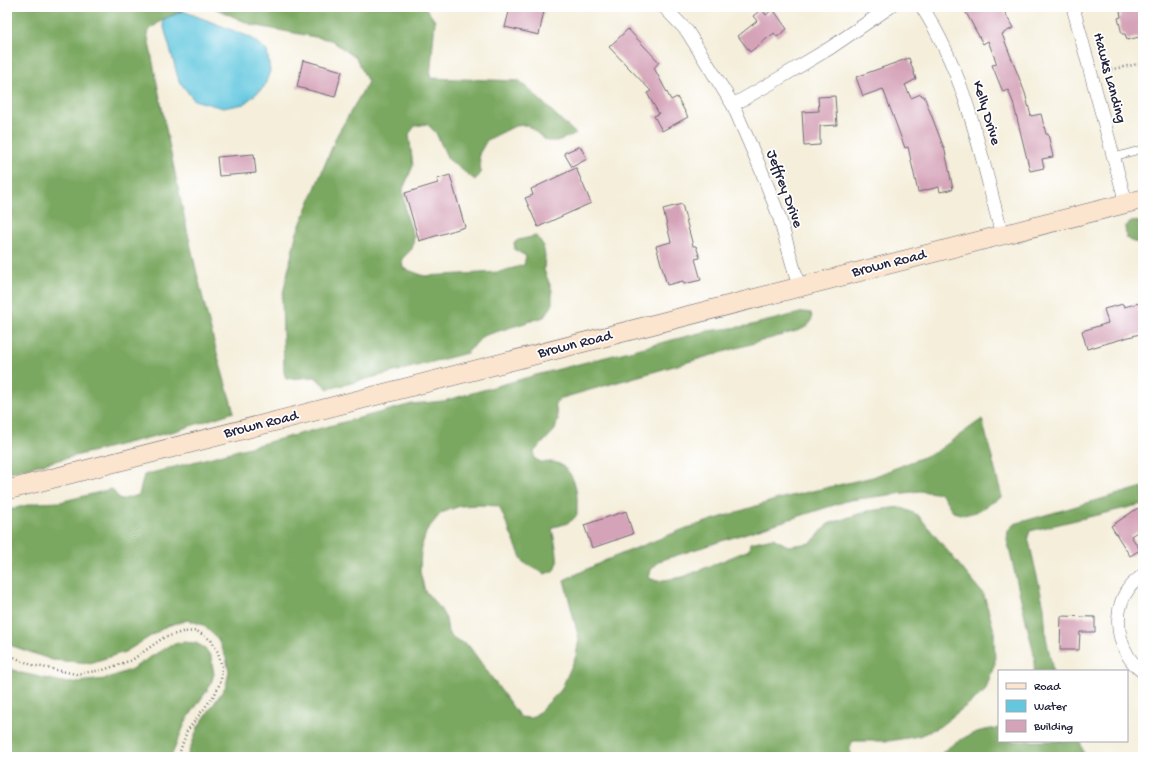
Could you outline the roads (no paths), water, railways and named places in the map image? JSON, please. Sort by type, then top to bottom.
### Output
[{"type":"street","name":"Jeffrey Drive","points":[[664,7],[687,31],[733,105],[780,216],[799,287]]},
{"type":"street","points":[[733,105],[830,48],[890,7]]},
{"type":"street","name":"Kelly Drive","points":[[922,7],[934,27],[959,81],[979,143],[1002,235]]},
{"type":"street","name":"Hawks Landing","points":[[1075,7],[1074,10],[1114,157],[1135,201]]},
{"type":"street","name":"Brown Road","points":[[7,490],[1135,201]]},
{"type":"street","points":[[1143,575],[1129,587],[1120,606],[1119,631],[1126,653],[1143,672]]},
{"type":"lane","points":[[1114,157],[1143,149]]},
{"type":"water","points":[[183,11],[250,37],[267,51],[270,71],[264,87],[244,104],[223,108],[194,100],[179,81],[162,20]]}]
